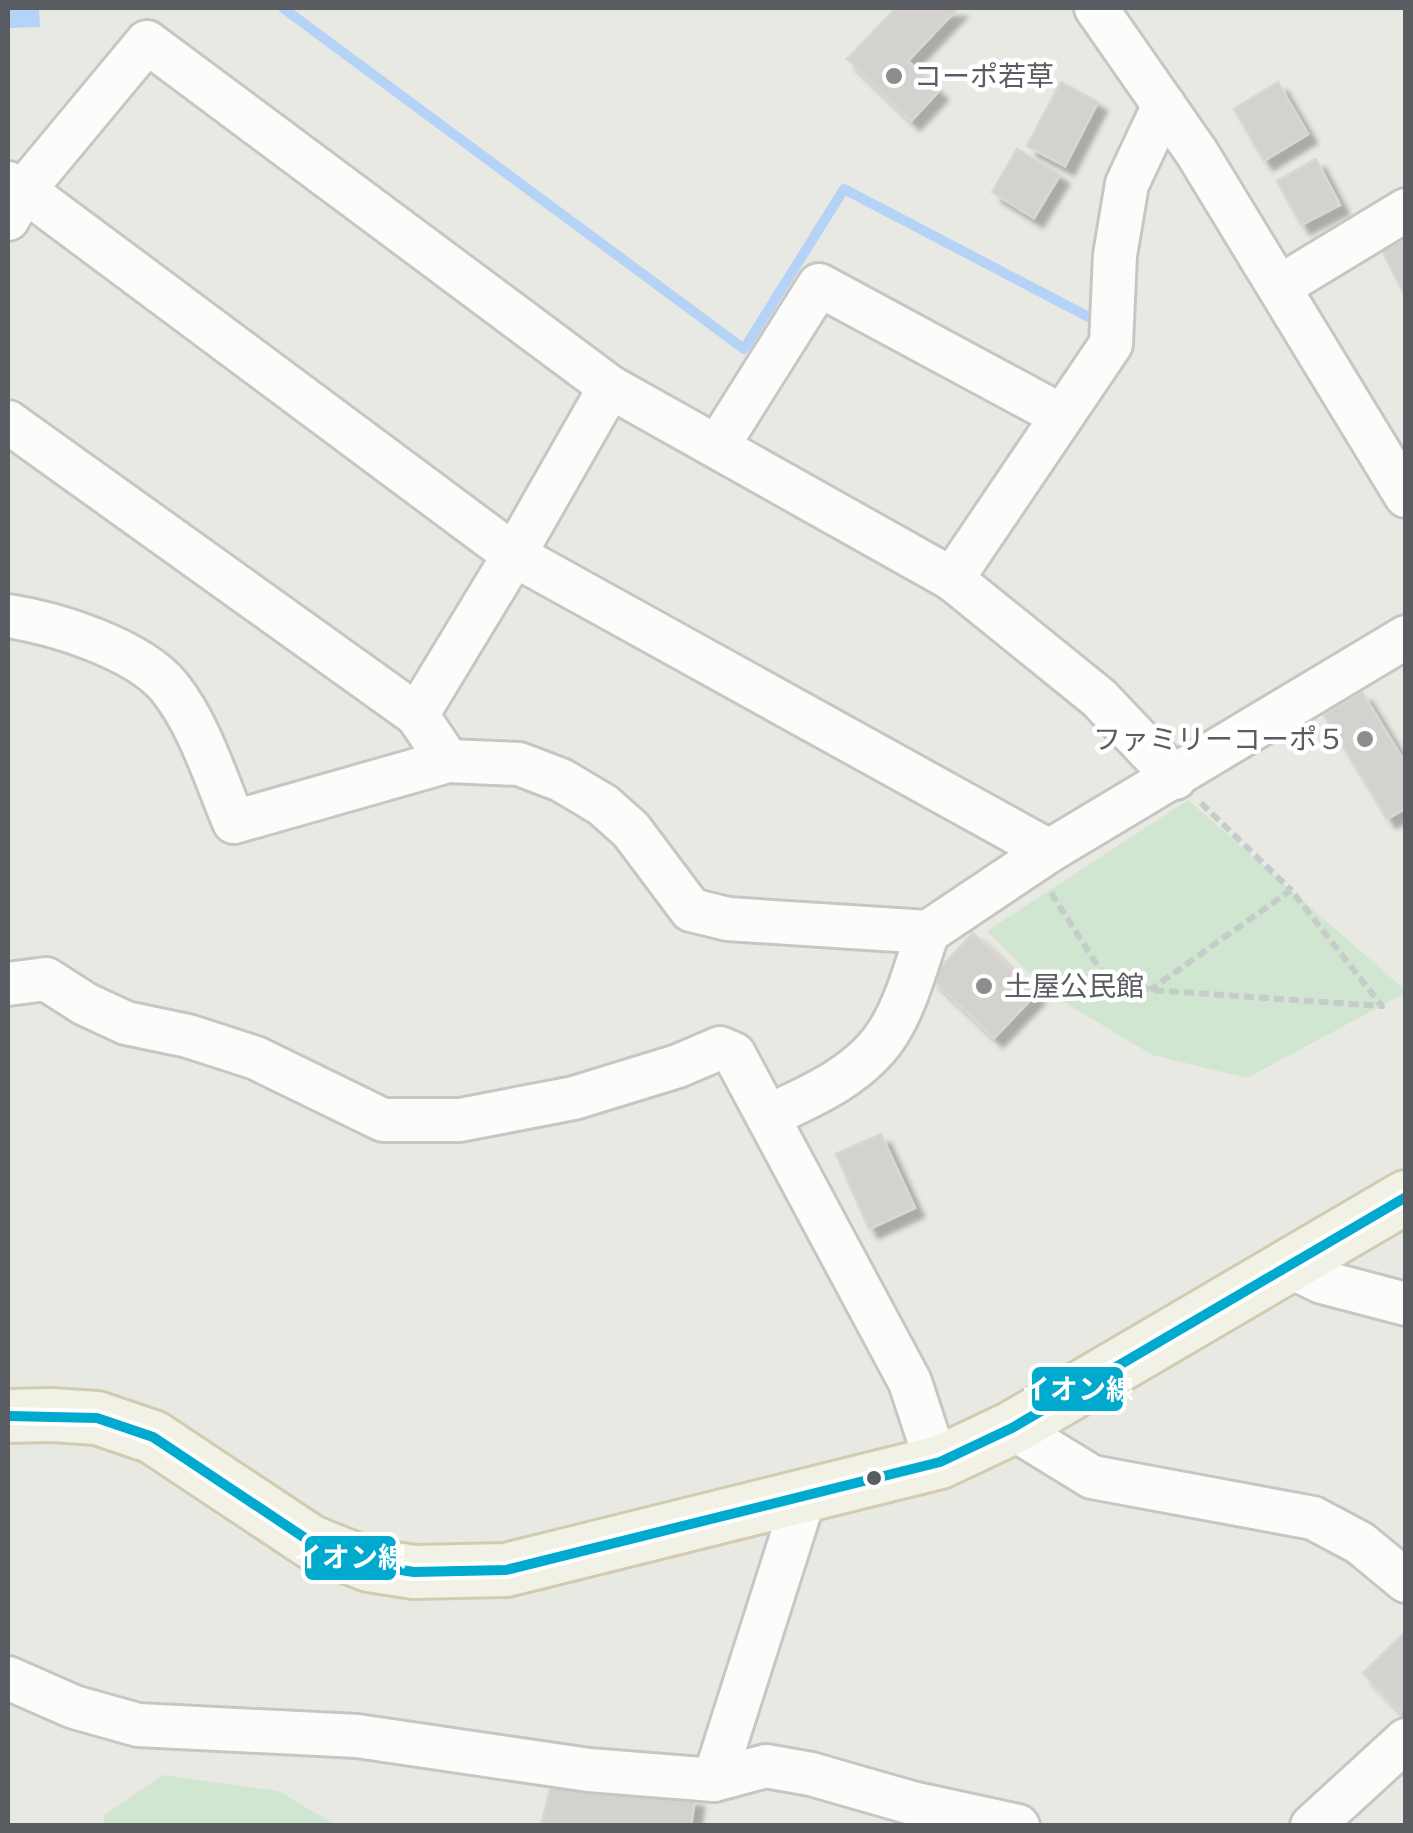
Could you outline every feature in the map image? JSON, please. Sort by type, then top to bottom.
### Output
[{"type":"main road","points":[[8,1416],[97,1418],[153,1437],[311,1542],[369,1565],[414,1572],[506,1570],[940,1462],[1012,1428],[1406,1198]]},
{"type":"street","points":[[1101,9],[1197,152],[1406,496]]},
{"type":"street","points":[[1040,857],[514,555],[13,197],[147,42],[610,386],[952,578],[1099,698],[1175,778]]},
{"type":"street","points":[[952,578],[1110,344],[1116,256],[1127,184],[1164,105]]},
{"type":"street","points":[[1279,287],[1406,210]]},
{"type":"street","points":[[717,447],[819,286],[1062,416]]},
{"type":"street","points":[[417,716],[610,386]]},
{"type":"street","points":[[8,422],[417,716],[448,761]]},
{"type":"street","points":[[8,616],[103,644],[132,657],[168,685],[194,727],[234,822],[448,761],[519,764],[561,780],[602,805],[631,830],[691,910],[728,919],[928,932]]},
{"type":"street","points":[[768,1116],[817,1094],[862,1063],[891,1028],[928,932],[1040,857],[1406,637]]},
{"type":"street","points":[[8,984],[46,980],[126,1024],[188,1036],[256,1058],[384,1120],[460,1120],[574,1098],[678,1066],[720,1048],[734,1054],[910,1382],[940,1462]]},
{"type":"street","points":[[1287,1265],[1322,1282],[1406,1304]]},
{"type":"street","points":[[1012,1428],[1092,1477],[1313,1518],[1360,1542],[1406,1581]]},
{"type":"street","points":[[714,1780],[805,1496]]},
{"type":"street","points":[[8,1678],[74,1707],[138,1725],[357,1736],[589,1770],[714,1780],[766,1766],[811,1774],[907,1814],[1018,1826]]},
{"type":"street","points":[[1312,1826],[1401,1752]]},
{"type":"path","points":[[1040,857],[1104,974],[1150,990],[1382,1006],[1291,890],[1175,778]]},
{"type":"path","points":[[1150,990],[1291,890]]},
{"type":"green space","points":[[1188,800],[1405,993],[1247,1078],[1152,1055],[1049,993],[987,931]]},
{"type":"green space","points":[[163,1775],[278,1791],[336,1825],[104,1825],[104,1815]]},
{"type":"water","points":[[8,8],[39,8],[40,27],[8,28]]},
{"type":"building","name":"コーポ若草","points":[[896,8],[958,8],[908,61],[939,91],[911,121],[847,59]]},
{"type":"building","points":[[1061,82],[1098,102],[1065,166],[1027,146]]},
{"type":"building","points":[[1278,82],[1308,134],[1264,161],[1234,109]]},
{"type":"building","points":[[1017,149],[1060,175],[1034,218],[992,192]]},
{"type":"building","points":[[1316,159],[1340,205],[1301,225],[1277,181]]},
{"type":"building","points":[[1406,239],[1406,297],[1382,251]]},
{"type":"building","name":"ファミリーコーポ５","points":[[1362,692],[1406,764],[1406,808],[1387,819],[1324,715]]},
{"type":"building","name":"土屋公民館","points":[[973,933],[1036,994],[994,1038],[931,978]]},
{"type":"building","points":[[881,1134],[915,1208],[869,1229],[836,1154]]},
{"type":"building","points":[[1406,1631],[1406,1708],[1401,1712],[1363,1673]]},
{"type":"building","points":[[552,1781],[695,1798],[691,1826],[541,1826]]},
{"type":"waterway","points":[[283,8],[744,349],[844,189],[1102,324]]},
{"type":"transit line","name":"イオン線","points":[[8,1416],[97,1418],[153,1437],[311,1542],[369,1565],[414,1572],[506,1570],[940,1462],[1012,1428],[1406,1197]]},
{"type":"place","name":"コーポ若草","points":[[894,76]]},
{"type":"place","name":"ファミリーコーポ５","points":[[1365,739]]},
{"type":"place","name":"土屋公民館","points":[[984,986]]}]
